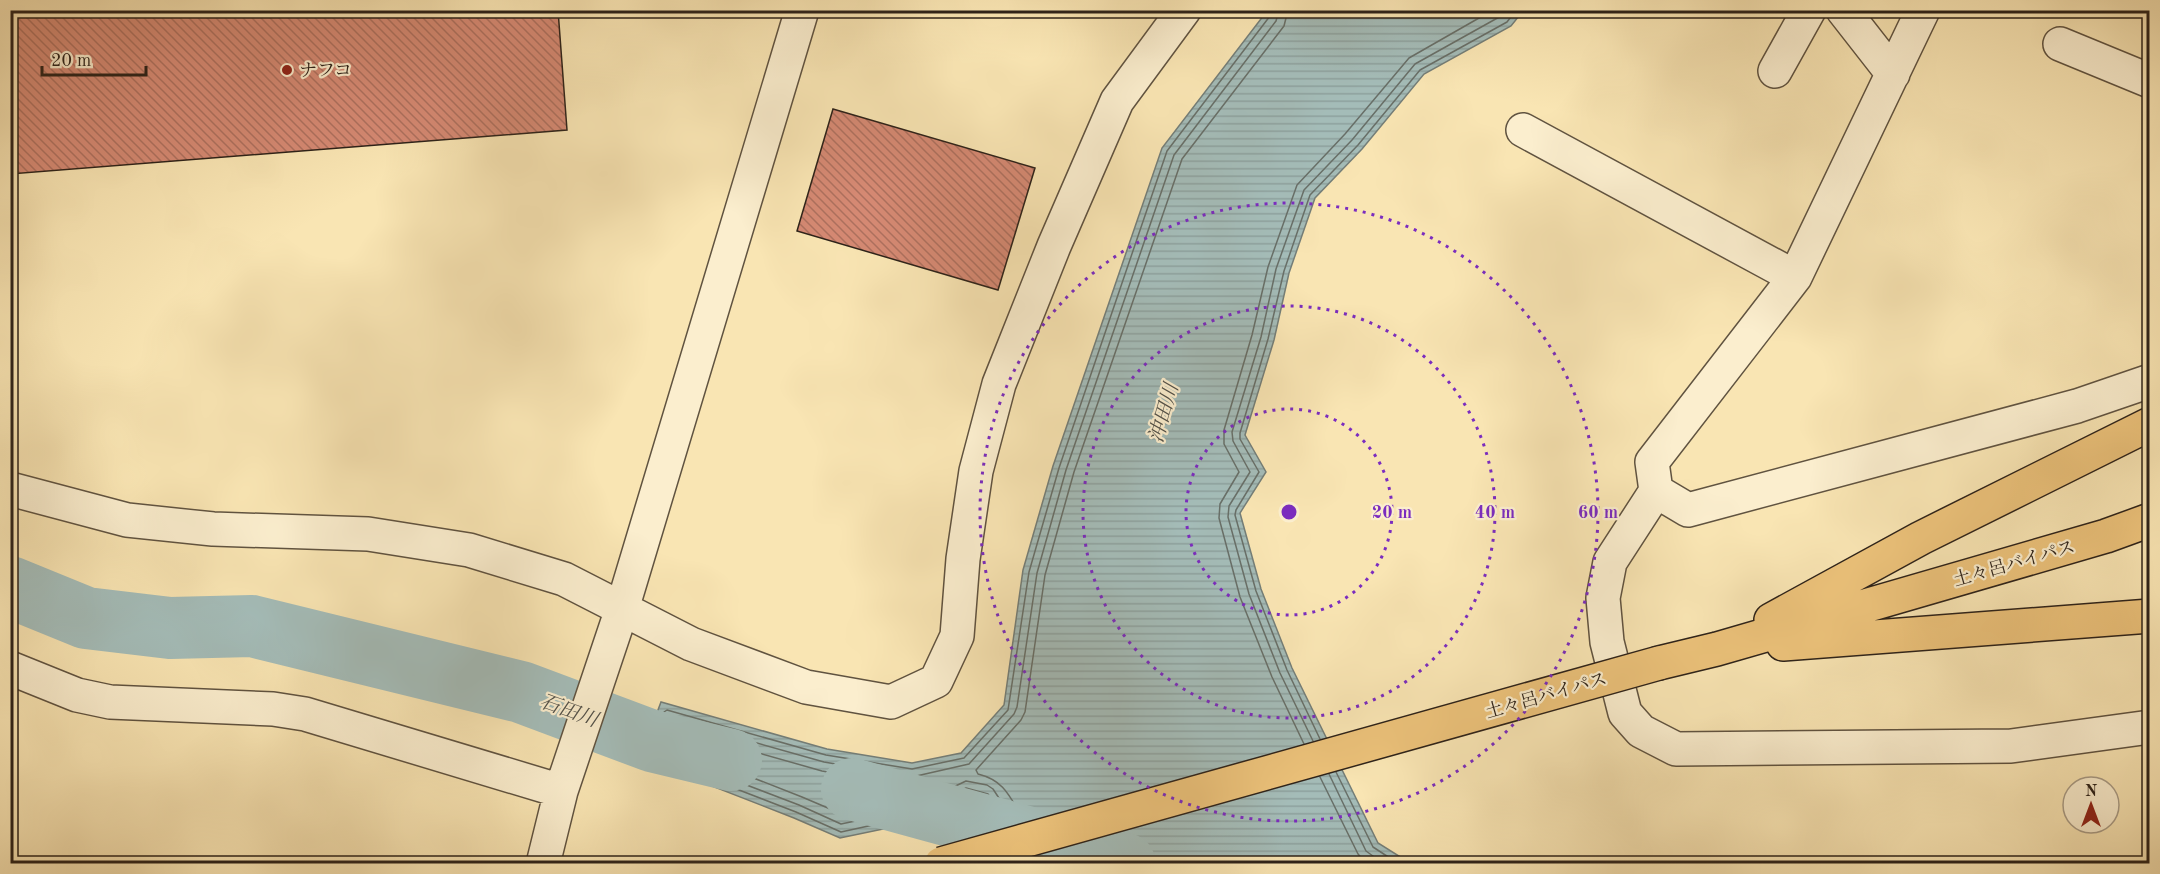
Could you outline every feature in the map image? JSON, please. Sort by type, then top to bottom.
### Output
[{"type":"highway","points":[[1717,649],[1921,538],[2150,424]]},
{"type":"highway","name":"土々呂バイパス","points":[[941,864],[1659,663],[1717,649],[2094,539],[2150,520]]},
{"type":"highway","points":[[1717,649],[2150,616]]},
{"type":"street","points":[[545,860],[565,779],[622,609],[802,10]]},
{"type":"street","points":[[10,489],[128,520],[213,529],[368,534],[469,550],[564,579],[691,644],[807,687],[891,702],[936,681],[957,636],[963,559],[976,471],[999,384],[1054,246],[1117,101],[1184,10]]},
{"type":"street","points":[[1775,71],[1809,10]]},
{"type":"street","points":[[1843,10],[1893,74]]},
{"type":"street","points":[[1923,10],[1795,278],[1652,462],[1656,491],[1610,562],[1603,598],[1607,642],[1625,713],[1641,731],[1676,749],[2011,746],[2150,727]]},
{"type":"street","points":[[2060,44],[2150,81]]},
{"type":"street","points":[[1523,130],[1795,278]]},
{"type":"street","points":[[1656,491],[1688,510],[2078,406],[2150,381]]},
{"type":"street","points":[[10,668],[77,695],[110,702],[273,709],[305,714],[565,779]]},
{"type":"water","name":"沖田川","points":[[1267,11],[1523,11],[1511,26],[1424,74],[1362,149],[1315,198],[1289,273],[1274,340],[1245,435],[1266,472],[1240,513],[1261,589],[1292,668],[1378,843],[1410,863],[1025,863],[983,798],[966,794],[907,824],[840,838],[640,758],[661,702],[827,749],[912,763],[961,753],[1004,705],[1023,570],[1053,466],[1162,148]]},
{"type":"building","name":"ナフコ","points":[[10,10],[558,10],[567,130],[10,174]]},
{"type":"building","points":[[833,109],[1035,168],[998,290],[797,231]]},
{"type":"waterway","name":"石田川","points":[[10,587],[86,618],[170,628],[252,626],[521,692],[652,741],[731,760]]},
{"type":"waterway","name":"石田川","points":[[852,789],[1125,864]]},
{"type":"place","name":"ナフコ","points":[[287,70]]}]
